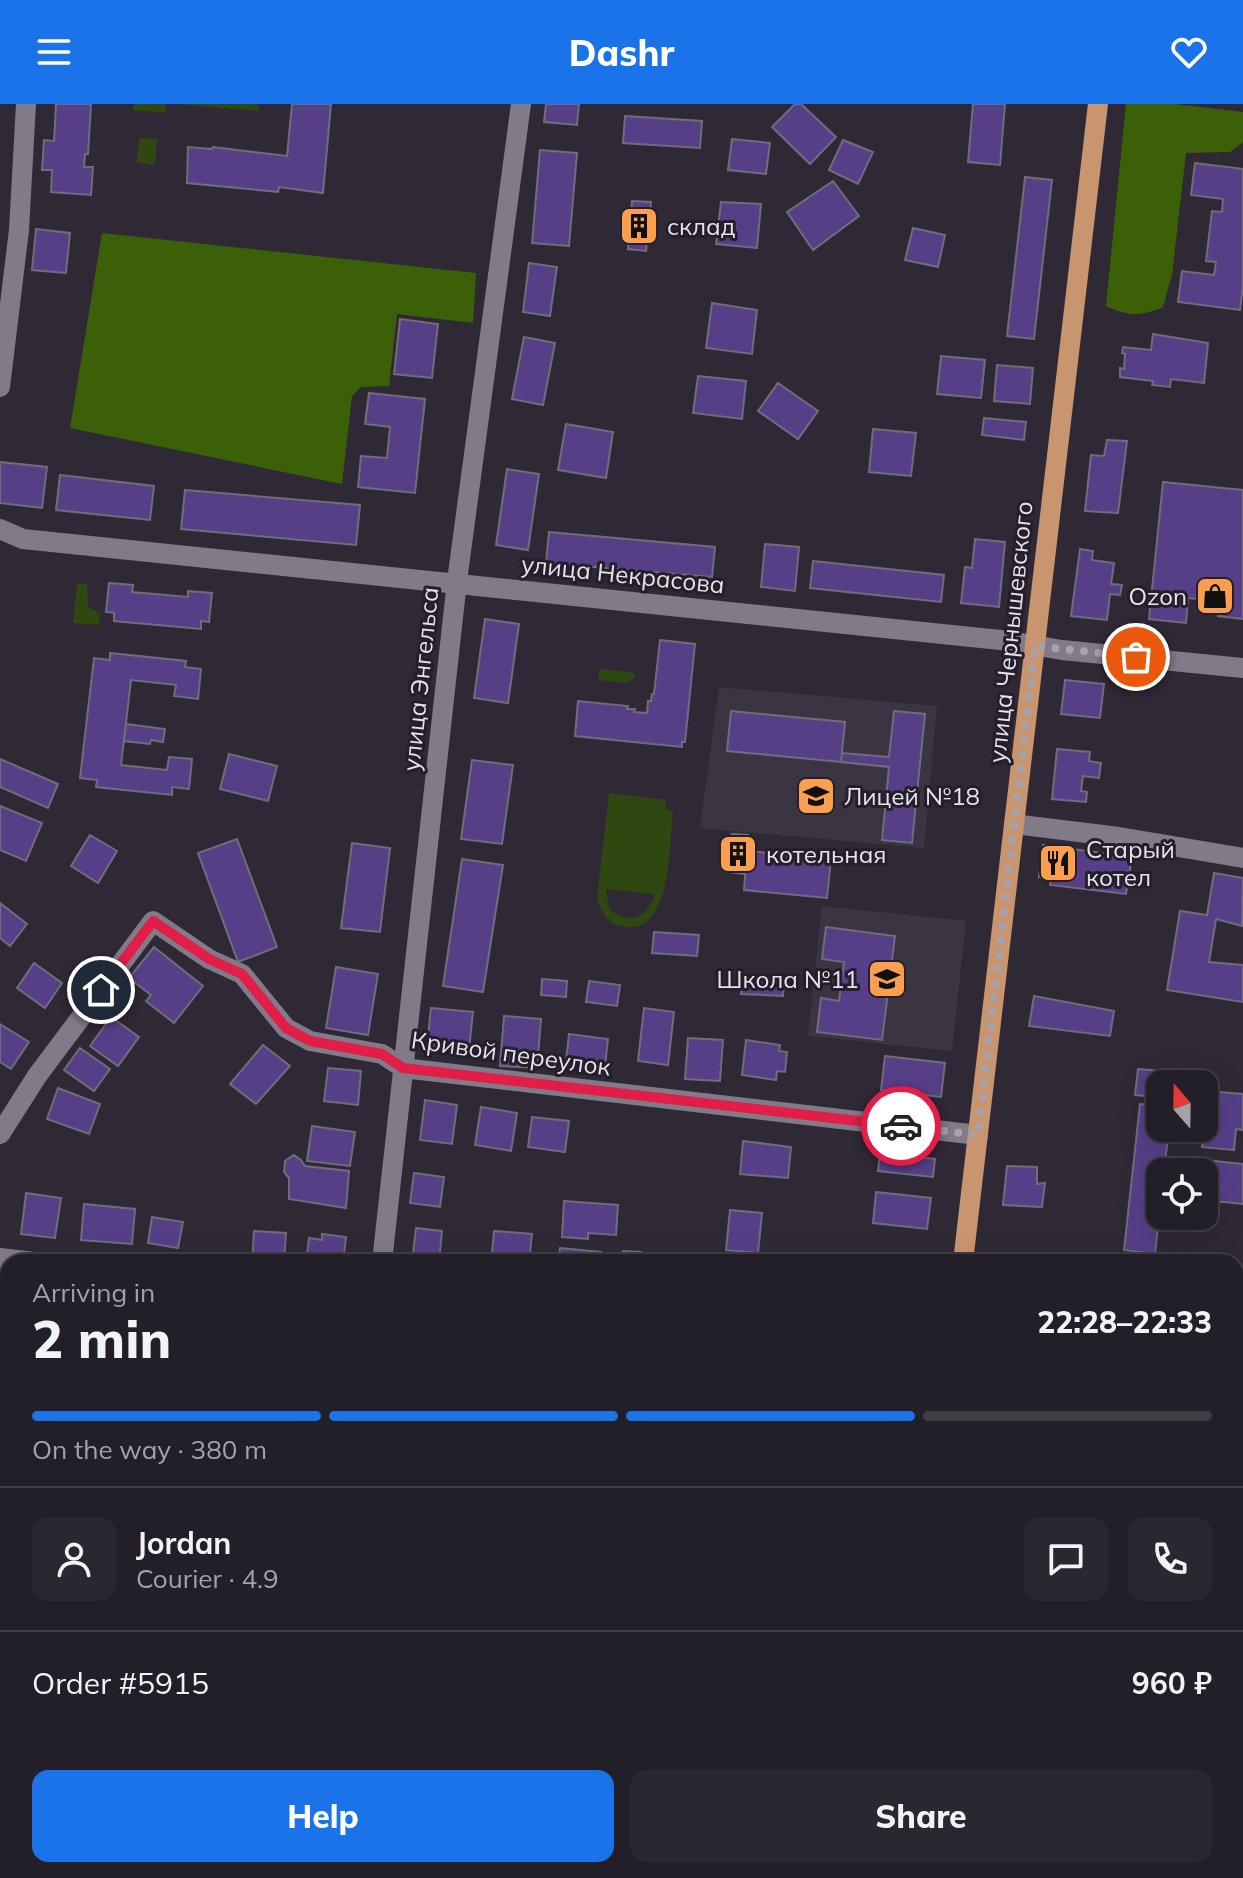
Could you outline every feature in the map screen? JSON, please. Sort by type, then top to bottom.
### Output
[{"type":"main road","name":"улица Чернышевского","points":[[964,1254],[1098,104]]},
{"type":"street","points":[[0,387],[19,230],[26,104]]},
{"type":"street","name":"улица Энгельса","points":[[383,1254],[457,581],[521,104]]},
{"type":"street","name":"улица Некрасова","points":[[0,529],[23,539],[457,581],[540,593],[717,609],[1243,668]]},
{"type":"street","points":[[1014,824],[1119,837],[1243,858]]},
{"type":"street","name":"Кривой переулок","points":[[0,1134],[37,1076],[153,921],[209,959],[242,974],[286,1028],[310,1041],[382,1054],[403,1068],[978,1135]]},
{"type":"shaded area","name":"Лицей №18","points":[[719,687],[937,706],[924,848],[700,828]]},
{"type":"shaded area","name":"Школа №11","points":[[822,906],[966,921],[952,1051],[808,1036]]},
{"type":"green space","points":[[134,104],[166,104],[165,113],[133,110]]},
{"type":"green space","points":[[177,104],[259,104],[258,111]]},
{"type":"green space","points":[[1126,104],[1175,104],[1243,112],[1243,142],[1230,152],[1186,153],[1172,275],[1163,307],[1141,314],[1121,312],[1106,306]]},
{"type":"green space","points":[[139,138],[157,139],[155,164],[137,163]]},
{"type":"green space","points":[[102,233],[476,273],[473,323],[397,314],[389,386],[361,387],[352,396],[342,484],[70,428]]},
{"type":"green space","points":[[77,583],[87,584],[88,607],[100,614],[99,625],[73,623]]},
{"type":"green space","points":[[600,669],[635,673],[628,683],[598,680]]},
{"type":"green space","points":[[609,793],[666,800],[665,809],[673,811],[669,863],[666,882],[653,915],[641,925],[620,926],[607,918],[597,898]],"holes":[[[606,889],[654,894],[647,910],[630,918],[609,909]]]},
{"type":"building","points":[[56,104],[91,104],[88,154],[85,154],[84,167],[93,167],[91,195],[51,192],[52,170],[42,170],[44,140],[54,141]]},
{"type":"building","points":[[292,104],[331,104],[323,193],[279,187],[278,192],[187,183],[188,147],[287,156]]},
{"type":"building","points":[[546,104],[579,104],[577,125],[544,122]]},
{"type":"building","points":[[795,104],[801,104],[836,137],[810,164],[772,127]]},
{"type":"building","points":[[973,104],[1005,104],[1000,165],[968,162]]},
{"type":"building","points":[[625,116],[702,121],[700,148],[623,143]]},
{"type":"building","points":[[732,139],[770,143],[766,174],[728,170]]},
{"type":"building","points":[[843,140],[873,152],[858,184],[829,170]]},
{"type":"building","points":[[540,150],[577,153],[569,246],[532,243]]},
{"type":"building","points":[[1195,163],[1243,169],[1243,285],[1240,310],[1178,302],[1182,271],[1214,275],[1216,262],[1206,261],[1212,211],[1222,212],[1223,199],[1191,195]]},
{"type":"building","points":[[1025,177],[1052,180],[1034,339],[1007,336]]},
{"type":"building","points":[[833,181],[859,216],[813,250],[787,212]]},
{"type":"building","name":"склад","points":[[632,201],[651,202],[646,251],[628,249]]},
{"type":"building","points":[[721,202],[761,204],[757,248],[716,244]]},
{"type":"building","points":[[913,228],[945,235],[938,267],[905,260]]},
{"type":"building","points":[[36,229],[70,233],[66,273],[32,270]]},
{"type":"building","points":[[529,263],[557,267],[550,316],[523,312]]},
{"type":"building","points":[[712,303],[757,310],[752,354],[706,348]]},
{"type":"building","points":[[400,319],[438,324],[432,378],[394,374]]},
{"type":"building","points":[[1153,334],[1208,343],[1204,383],[1171,379],[1170,387],[1152,385],[1153,381],[1120,377],[1120,368],[1124,369],[1123,347],[1151,350]]},
{"type":"building","points":[[524,337],[555,343],[543,405],[512,399]]},
{"type":"building","points":[[941,356],[985,360],[981,398],[937,394]]},
{"type":"building","points":[[997,365],[1033,368],[1030,404],[994,401]]},
{"type":"building","points":[[698,376],[746,381],[742,419],[693,413]]},
{"type":"building","points":[[778,383],[818,411],[798,439],[758,411]]},
{"type":"building","points":[[369,393],[425,399],[415,493],[358,487],[361,456],[387,458],[390,427],[365,424]]},
{"type":"building","points":[[984,418],[1026,422],[1024,440],[982,435]]},
{"type":"building","points":[[566,424],[613,432],[606,478],[558,470]]},
{"type":"building","points":[[873,429],[916,433],[911,476],[869,472]]},
{"type":"building","points":[[1107,440],[1127,441],[1118,513],[1085,511],[1091,455],[1104,456]]},
{"type":"building","points":[[0,462],[47,467],[42,508],[0,503]]},
{"type":"building","points":[[507,469],[539,474],[528,550],[496,545]]},
{"type":"building","points":[[60,475],[154,486],[150,520],[56,510]]},
{"type":"building","points":[[1163,482],[1243,490],[1243,619],[1218,616],[1219,601],[1188,598],[1186,623],[1149,619]]},
{"type":"building","points":[[185,490],[360,505],[356,545],[181,529]]},
{"type":"building","points":[[549,532],[715,547],[712,577],[546,563]]},
{"type":"building","points":[[975,539],[1005,542],[999,607],[961,603],[965,567],[972,568]]},
{"type":"building","points":[[765,544],[799,547],[795,591],[761,587]]},
{"type":"building","points":[[1080,549],[1093,551],[1092,560],[1114,563],[1111,584],[1122,585],[1120,595],[1110,594],[1107,620],[1071,616]]},
{"type":"building","points":[[813,561],[944,575],[941,602],[810,588]]},
{"type":"building","points":[[109,583],[133,585],[132,592],[188,597],[188,591],[212,593],[209,622],[201,621],[201,629],[114,621],[114,613],[106,612]]},
{"type":"building","points":[[485,619],[519,624],[508,703],[474,698]]},
{"type":"building","points":[[660,640],[695,644],[682,747],[575,736],[578,701],[628,706],[627,709],[635,709],[634,712],[647,713],[648,701],[654,694]]},
{"type":"building","points":[[110,653],[186,661],[185,667],[201,669],[198,699],[174,696],[176,685],[131,680],[121,765],[167,770],[169,757],[192,759],[189,789],[172,787],[172,795],[96,787],[97,780],[80,778],[94,658],[110,660]]},
{"type":"building","points":[[1065,680],[1104,684],[1100,718],[1061,714]]},
{"type":"building","points":[[731,711],[845,722],[841,762],[727,751]]},
{"type":"building","points":[[894,711],[925,714],[912,843],[882,840],[889,767],[841,762],[842,753],[889,757]]},
{"type":"building","points":[[126,724],[165,729],[163,742],[124,741]]},
{"type":"building","points":[[1057,749],[1090,752],[1089,761],[1101,763],[1099,778],[1083,776],[1081,791],[1087,792],[1086,802],[1052,799]]},
{"type":"building","points":[[229,754],[277,766],[268,801],[220,789]]},
{"type":"building","points":[[0,759],[58,784],[48,808],[0,787]]},
{"type":"building","points":[[472,760],[513,765],[502,844],[461,839]]},
{"type":"building","points":[[0,806],[42,823],[26,861],[0,850]]},
{"type":"building","name":"котельная","points":[[732,834],[748,835],[744,874],[728,872]]},
{"type":"building","points":[[90,835],[117,851],[98,883],[71,866]]},
{"type":"building","points":[[237,839],[277,947],[238,962],[198,853]]},
{"type":"building","points":[[352,843],[390,848],[380,932],[341,928]]},
{"type":"building","points":[[1043,845],[1132,857],[1126,894],[1050,885],[1051,878],[1039,877]]},
{"type":"building","points":[[747,851],[831,859],[827,898],[744,890]]},
{"type":"building","points":[[462,859],[503,865],[483,992],[443,986]]},
{"type":"building","points":[[1214,873],[1243,878],[1242,926],[1216,919],[1209,962],[1243,965],[1243,1002],[1167,990],[1180,911],[1207,915]]},
{"type":"building","points":[[0,903],[27,924],[10,946],[0,938]]},
{"type":"building","points":[[826,927],[895,936],[882,1040],[817,1032],[821,998],[839,1001],[844,962],[822,959]]},
{"type":"building","points":[[654,932],[699,935],[697,956],[652,953]]},
{"type":"building","points":[[154,947],[203,986],[174,1023],[146,1001],[151,995],[129,978]]},
{"type":"building","points":[[34,963],[62,983],[45,1008],[17,988]]},
{"type":"building","points":[[336,967],[378,974],[368,1035],[326,1028]]},
{"type":"building","points":[[742,977],[784,979],[783,996],[741,994]]},
{"type":"building","points":[[542,979],[567,981],[566,997],[541,995]]},
{"type":"building","points":[[589,981],[620,985],[617,1006],[586,1002]]},
{"type":"building","points":[[1034,996],[1114,1011],[1110,1036],[1029,1026]]},
{"type":"building","points":[[431,1008],[473,1012],[469,1050],[427,1045]]},
{"type":"building","points":[[644,1008],[674,1012],[668,1065],[638,1061]]},
{"type":"building","points":[[504,1016],[541,1019],[537,1068],[500,1066]]},
{"type":"building","points":[[111,1017],[139,1037],[118,1066],[90,1046]]},
{"type":"building","points":[[0,1024],[29,1042],[11,1069],[0,1062]]},
{"type":"building","points":[[569,1034],[608,1039],[605,1066],[566,1061]]},
{"type":"building","points":[[688,1038],[723,1040],[720,1081],[685,1079]]},
{"type":"building","points":[[746,1040],[780,1045],[779,1051],[787,1052],[785,1072],[777,1071],[776,1080],[742,1075]]},
{"type":"building","points":[[263,1045],[290,1066],[256,1104],[230,1084]]},
{"type":"building","points":[[80,1048],[110,1069],[94,1091],[64,1070]]},
{"type":"building","points":[[885,1056],[945,1063],[941,1097],[881,1090]]},
{"type":"building","points":[[328,1068],[361,1071],[358,1105],[324,1101]]},
{"type":"building","points":[[1138,1069],[1150,1070],[1146,1070],[1146,1096],[1135,1095]]},
{"type":"building","points":[[58,1088],[100,1104],[89,1134],[47,1119]]},
{"type":"building","points":[[1218,1092],[1243,1094],[1243,1130],[1236,1129],[1234,1150],[1202,1147],[1202,1142],[1218,1142]]},
{"type":"building","points":[[425,1100],[457,1105],[452,1144],[420,1140]]},
{"type":"building","points":[[1140,1104],[1146,1105],[1146,1142],[1167,1142],[1166,1158],[1146,1158],[1146,1230],[1158,1230],[1155,1254],[1124,1250]]},
{"type":"building","points":[[481,1107],[517,1113],[511,1151],[475,1145]]},
{"type":"building","points":[[532,1117],[569,1121],[565,1152],[528,1147]]},
{"type":"building","points":[[312,1126],[355,1132],[350,1166],[307,1161]]},
{"type":"building","points":[[743,1141],[791,1147],[788,1178],[740,1174]]},
{"type":"building","points":[[880,1153],[935,1159],[933,1177],[878,1171]]},
{"type":"building","points":[[294,1155],[305,1166],[349,1171],[346,1208],[289,1199],[285,1161]]},
{"type":"building","points":[[1218,1161],[1243,1164],[1243,1204],[1218,1201]]},
{"type":"building","points":[[1007,1166],[1037,1167],[1037,1184],[1045,1183],[1042,1207],[1003,1205]]},
{"type":"building","points":[[414,1173],[444,1177],[440,1207],[410,1203]]},
{"type":"building","points":[[876,1192],[931,1198],[927,1229],[873,1223]]},
{"type":"building","points":[[26,1193],[61,1198],[55,1238],[21,1234]]},
{"type":"building","points":[[564,1201],[618,1205],[616,1235],[588,1233],[588,1239],[562,1237]]},
{"type":"building","points":[[84,1204],[135,1209],[132,1244],[81,1240]]},
{"type":"building","points":[[730,1210],[762,1213],[758,1253],[726,1250]]},
{"type":"building","points":[[152,1217],[183,1222],[178,1248],[148,1243]]},
{"type":"building","points":[[416,1228],[442,1231],[440,1254],[413,1254]]},
{"type":"building","points":[[254,1231],[286,1233],[285,1254],[253,1254]]},
{"type":"building","points":[[494,1231],[532,1234],[530,1254],[492,1254]]},
{"type":"building","points":[[322,1234],[346,1237],[344,1254],[307,1254],[309,1238],[322,1240]]},
{"type":"building","points":[[560,1248],[601,1252],[601,1254],[559,1254]]},
{"type":"building","points":[[623,1251],[641,1252],[641,1254],[623,1254]]},
{"type":"way so far","points":[[901,1126],[978,1135],[1035,646],[1136,657]]},
{"type":"place","name":"склад","points":[[639,226]]},
{"type":"place","name":"Ozon","points":[[1215,596]]},
{"type":"place","name":"Лицей №18","points":[[816,796]]},
{"type":"place","name":"котельная","points":[[738,854]]},
{"type":"place","name":"Старый котел","points":[[1058,863]]},
{"type":"place","name":"Школа №11","points":[[887,979]]},
{"type":"route","points":[[101,990],[153,921],[209,959],[242,974],[286,1028],[310,1041],[382,1054],[403,1068],[901,1126]]}]
